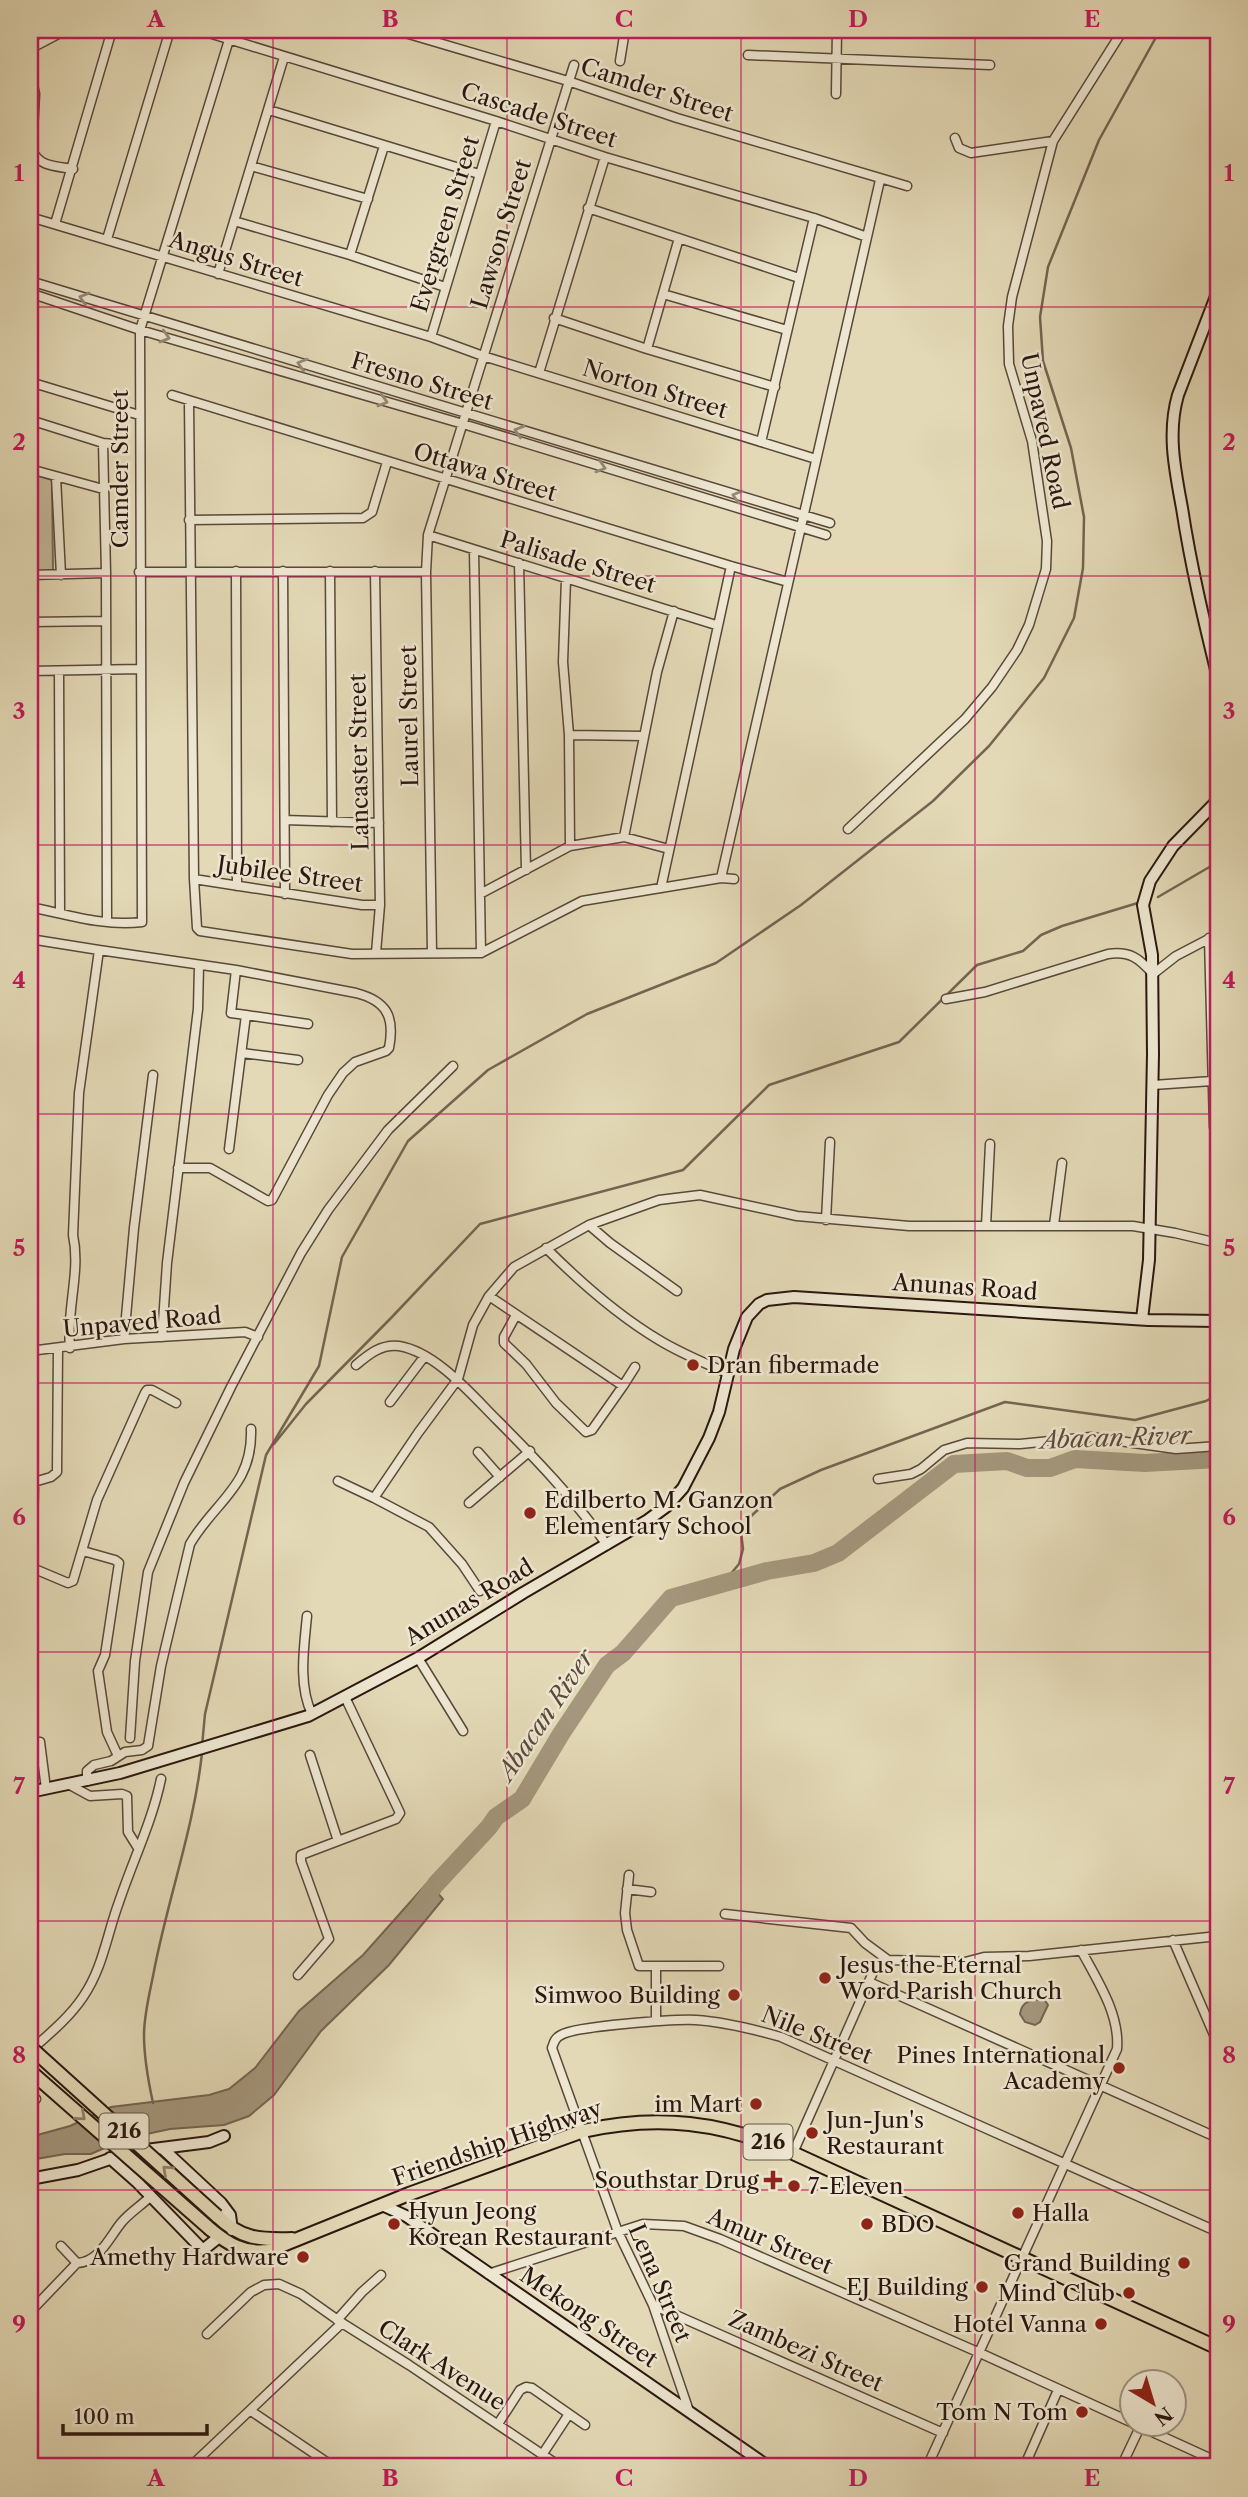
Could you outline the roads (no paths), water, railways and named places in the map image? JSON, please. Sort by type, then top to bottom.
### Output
[{"type":"main road","name":"Friendship Highway","points":[[30,2049],[232,2230],[258,2238],[295,2239]]},
{"type":"main road","name":"Friendship Highway","points":[[30,2071],[214,2233],[231,2246],[257,2253],[268,2252],[382,2205],[583,2131],[609,2125],[652,2121],[707,2125],[754,2137],[793,2153],[1218,2348]]},
{"type":"street","points":[[30,49],[66,30]]},
{"type":"street","points":[[55,224],[112,30]]},
{"type":"street","points":[[107,239],[170,30]]},
{"type":"street","name":"Cascade Street","points":[[199,30],[231,34],[284,57],[605,157],[814,218],[867,237]]},
{"type":"street","name":"Camder Street","points":[[395,30],[568,81],[677,118],[880,180],[907,186]]},
{"type":"street","points":[[620,61],[625,30]]},
{"type":"street","points":[[836,94],[837,30]]},
{"type":"street","name":"Unpaved Road","points":[[848,829],[950,735],[992,687],[1017,650],[1039,594],[1046,559],[1044,508],[1032,441],[1010,371],[1008,334],[1016,280],[1053,141],[1123,30]]},
{"type":"street","name":"Camder Street","points":[[107,922],[142,922],[140,330],[231,34]]},
{"type":"street","points":[[748,55],[990,65]]},
{"type":"street","points":[[218,274],[284,57]]},
{"type":"street","name":"Lawson Street","points":[[463,424],[574,65]]},
{"type":"street","points":[[30,71],[35,94],[32,150],[35,158],[41,163],[73,169]]},
{"type":"street","points":[[269,110],[479,174]]},
{"type":"street","name":"Evergreen Street","points":[[430,337],[496,121]]},
{"type":"street","points":[[955,138],[959,148],[971,153],[1053,141]]},
{"type":"street","points":[[350,255],[384,146]]},
{"type":"street","points":[[539,373],[605,157]]},
{"type":"street","points":[[251,166],[368,199]]},
{"type":"street","points":[[721,878],[880,180]]},
{"type":"street","points":[[588,208],[799,278]]},
{"type":"street","name":"Angus Street","points":[[30,217],[430,337],[483,356]]},
{"type":"street","points":[[761,442],[814,218]]},
{"type":"street","points":[[234,221],[350,255],[445,287]]},
{"type":"street","points":[[647,349],[679,238]]},
{"type":"street","name":"Fresno Street","points":[[30,281],[830,523]]},
{"type":"street","points":[[1218,291],[1174,407],[1172,440],[1194,581],[1218,678]]},
{"type":"street","name":"Fresno Street","points":[[30,293],[140,330],[463,424],[826,535]]},
{"type":"street","points":[[663,294],[788,330]]},
{"type":"street","points":[[554,318],[775,387]]},
{"type":"street","name":"Norton Street","points":[[483,356],[816,459]]},
{"type":"street","points":[[30,382],[139,415]]},
{"type":"street","name":"Ottawa Street","points":[[172,396],[788,582]]},
{"type":"street","points":[[189,402],[194,880],[195,923],[200,931],[352,954],[481,953],[582,901],[721,878],[734,879]]},
{"type":"street","points":[[30,420],[114,444]]},
{"type":"street","name":"Laurel Street","points":[[432,953],[426,572],[428,535],[463,424]]},
{"type":"street","points":[[30,907],[107,922],[103,443]]},
{"type":"street","points":[[189,520],[363,517],[372,512],[387,462]]},
{"type":"street","points":[[30,469],[103,489]]},
{"type":"street","points":[[56,477],[61,575]]},
{"type":"street","name":"Palisade Street","points":[[428,535],[716,625]]},
{"type":"street","points":[[474,550],[481,953]]},
{"type":"street","points":[[519,563],[526,870]]},
{"type":"street","points":[[661,888],[716,625],[731,566]]},
{"type":"street","points":[[236,571],[237,886]]},
{"type":"street","points":[[283,571],[285,894]]},
{"type":"street","points":[[330,571],[332,822]]},
{"type":"street","name":"Lancaster Street","points":[[375,571],[380,905],[376,953]]},
{"type":"street","points":[[139,572],[426,572]]},
{"type":"street","points":[[30,575],[106,573]]},
{"type":"street","points":[[566,579],[563,662],[569,735],[570,846]]},
{"type":"street","points":[[624,837],[643,736],[674,611]]},
{"type":"street","points":[[30,622],[106,621]]},
{"type":"street","points":[[30,671],[140,669]]},
{"type":"street","points":[[59,671],[60,913]]},
{"type":"street","points":[[569,735],[643,736]]},
{"type":"street","points":[[1142,1319],[1148,1274],[1153,1085],[1153,974],[1151,948],[1143,915],[1145,892],[1173,846],[1218,800]]},
{"type":"street","points":[[285,820],[379,823]]},
{"type":"street","points":[[480,894],[570,846],[624,837],[670,849]]},
{"type":"street","name":"Jubilee Street","points":[[194,880],[362,905],[380,905]]},
{"type":"street","points":[[1153,974],[1176,956],[1218,934]]},
{"type":"street","points":[[1209,938],[1214,1127]]},
{"type":"street","points":[[30,939],[356,993],[383,1006],[389,1019],[388,1048],[355,1062],[342,1073],[272,1200],[268,1201],[210,1168],[178,1168]]},
{"type":"street","points":[[70,1348],[79,1093],[99,950]]},
{"type":"street","points":[[946,999],[985,992],[1108,954],[1119,953],[1139,958],[1153,974]]},
{"type":"street","points":[[162,1337],[167,1263],[198,1009],[199,965]]},
{"type":"street","points":[[236,971],[231,1013],[308,1024]]},
{"type":"street","points":[[229,1149],[246,1016]]},
{"type":"street","points":[[242,1053],[298,1060]]},
{"type":"street","points":[[130,1738],[135,1661],[148,1572],[184,1483],[301,1254],[328,1210],[388,1130],[453,1066]]},
{"type":"street","points":[[124,1339],[134,1228],[153,1075]]},
{"type":"street","points":[[1153,1085],[1212,1082]]},
{"type":"street","points":[[826,1220],[830,1142]]},
{"type":"street","points":[[986,1226],[990,1144]]},
{"type":"street","points":[[1054,1225],[1062,1163]]},
{"type":"street","points":[[374,1498],[458,1379],[473,1325],[489,1296],[514,1267],[589,1225],[659,1200],[700,1195],[797,1216],[909,1226],[1116,1225],[1218,1243]]},
{"type":"street","points":[[589,1225],[610,1244],[677,1291]]},
{"type":"street","points":[[546,1248],[592,1292],[639,1328],[727,1373]]},
{"type":"street","points":[[489,1296],[623,1386]]},
{"type":"street","name":"Anunas Road","points":[[30,1792],[109,1776],[310,1715],[418,1658],[667,1506],[683,1488],[709,1438],[719,1412],[738,1335],[747,1317],[759,1304],[775,1297],[1142,1319],[1218,1321]]},
{"type":"street","points":[[516,1315],[504,1338],[505,1343],[526,1364],[556,1403],[586,1432],[592,1430],[635,1367]]},
{"type":"street","name":"Unpaved Road","points":[[30,1351],[124,1339],[245,1332],[258,1337]]},
{"type":"street","points":[[356,1365],[376,1349],[398,1346],[412,1350],[458,1379],[530,1451],[570,1496],[607,1545]]},
{"type":"street","points":[[30,1535],[33,1530],[34,1482],[51,1477],[57,1472],[58,1349]]},
{"type":"street","points":[[390,1402],[424,1357]]},
{"type":"street","points":[[30,1567],[68,1583],[73,1581],[97,1500],[145,1393],[152,1390],[176,1403]]},
{"type":"street","points":[[87,1781],[86,1774],[90,1768],[125,1752],[144,1750],[149,1744],[161,1667],[190,1544],[246,1470],[252,1447],[251,1429]]},
{"type":"street","points":[[878,1479],[911,1474],[922,1469],[944,1450],[967,1443],[1020,1444],[1091,1437],[1176,1449],[1218,1447]]},
{"type":"street","points":[[469,1503],[530,1451]]},
{"type":"street","points":[[478,1452],[500,1477]]},
{"type":"street","points":[[338,1481],[429,1527],[462,1564],[480,1591]]},
{"type":"street","points":[[83,1551],[118,1563],[105,1655],[98,1671],[107,1732],[118,1756]]},
{"type":"street","points":[[307,1616],[305,1688],[310,1715]]},
{"type":"street","points":[[418,1658],[463,1731]]},
{"type":"street","points":[[298,1975],[329,1939],[300,1856],[305,1851],[396,1819],[400,1813],[345,1698]]},
{"type":"street","points":[[30,1741],[40,1742],[46,1789]]},
{"type":"street","points":[[310,1755],[338,1841]]},
{"type":"street","points":[[30,2049],[56,2027],[83,1998],[103,1959],[117,1905],[155,1810],[161,1779]]},
{"type":"street","points":[[68,1784],[90,1797],[122,1794],[127,1796],[128,1832],[138,1848]]},
{"type":"street","points":[[629,1875],[625,1913],[627,1930],[639,1966],[719,1966]]},
{"type":"street","points":[[627,1889],[650,1892]]},
{"type":"street","points":[[725,1914],[851,1928],[864,1943],[888,1960],[965,1962],[984,1957],[1029,1956],[1218,1936]]},
{"type":"street","points":[[1173,1940],[1218,2045]]},
{"type":"street","points":[[927,2467],[1113,2060],[1118,2037],[1111,2012],[1081,1950]]},
{"type":"street","points":[[793,2153],[874,1970],[888,1960]]},
{"type":"street","points":[[656,1966],[656,2021]]},
{"type":"street","points":[[869,1982],[1218,2138]]},
{"type":"street","name":"Nile Street","points":[[583,2131],[552,2048],[554,2040],[566,2032],[656,2021],[694,2020],[750,2028],[798,2043],[1218,2232]]},
{"type":"street","name":"Lena Street","points":[[583,2131],[618,2232],[653,2305],[689,2411]]},
{"type":"street","points":[[30,2179],[78,2170],[130,2152],[209,2142],[224,2136]]},
{"type":"street","points":[[162,2148],[221,2203],[230,2216],[232,2230]]},
{"type":"street","points":[[110,2158],[200,2247],[208,2248],[214,2233]]},
{"type":"street","points":[[30,2312],[77,2263],[84,2263],[107,2245],[121,2222],[151,2196]]},
{"type":"street","name":"Mekong Street","points":[[382,2205],[406,2216],[769,2467]]},
{"type":"street","name":"Amur Street","points":[[488,2274],[643,2224],[665,2224],[702,2232],[980,2353],[1118,2417]]},
{"type":"street","points":[[61,2246],[77,2263]]},
{"type":"street","points":[[195,2465],[340,2322],[362,2292],[381,2275]]},
{"type":"street","name":"Clark Avenue","points":[[207,2334],[251,2292],[264,2285],[279,2284],[302,2294],[340,2322],[561,2467]]},
{"type":"street","name":"Zambezi Street","points":[[653,2305],[943,2432]]},
{"type":"street","points":[[498,2424],[520,2390],[526,2387],[532,2388],[585,2425]]},
{"type":"street","points":[[1024,2467],[1058,2390]]},
{"type":"street","points":[[251,2411],[334,2467]]},
{"type":"street","points":[[542,2455],[569,2414]]},
{"type":"street","points":[[1121,2467],[1135,2438]]},
{"type":"street","name":"Amur Street","points":[[1165,2438],[1218,2462]]},
{"type":"street","points":[[1215,2467],[1218,2462]]},
{"type":"waterway","points":[[202,1746],[205,1714],[266,1455],[319,1366],[342,1257],[408,1141],[488,1070],[587,1014],[716,963],[801,905],[933,801],[989,746],[1044,678],[1074,618],[1083,568],[1084,517],[1071,448],[1043,361],[1040,317],[1048,267],[1099,140],[1160,30]]},
{"type":"waterway","points":[[1158,897],[1218,862]]},
{"type":"waterway","points":[[274,1444],[306,1404],[480,1224],[683,1170],[769,1085],[899,1042],[977,965],[1023,951],[1041,935],[1062,926],[1141,902]]},
{"type":"waterway","points":[[723,1583],[739,1564],[743,1549],[741,1532],[748,1519],[780,1489],[821,1470],[1005,1402],[1135,1420],[1206,1401],[1218,1394]]},
{"type":"waterway","name":"Abacan River","points":[[419,1907],[496,1817],[522,1799],[607,1665],[623,1653],[671,1598],[767,1571],[814,1563],[838,1553],[954,1464],[1007,1461],[1027,1468],[1050,1468],[1075,1459],[1145,1463],[1218,1459]]},
{"type":"waterway","points":[[153,2103],[145,2052],[146,2011],[187,1836],[202,1753]]},
{"type":"place","name":"Dran fibermade","points":[[693,1365]]},
{"type":"place","name":"Edilberto M. Ganzon Elementary School","points":[[530,1513]]},
{"type":"place","name":"Jesus the Eternal Word Parish Church","points":[[825,1978]]},
{"type":"place","name":"Simwoo Building","points":[[734,1995]]},
{"type":"place","name":"Pines International Academy","points":[[1119,2068]]},
{"type":"place","name":"im Mart","points":[[756,2104]]},
{"type":"place","name":"Jun-Jun's Restaurant","points":[[812,2133]]},
{"type":"place","name":"Southstar Drug","points":[[773,2180]]},
{"type":"place","name":"7-Eleven","points":[[794,2186]]},
{"type":"place","name":"Halla","points":[[1018,2213]]},
{"type":"place","name":"Hyun Jeong Korean Restaurant","points":[[394,2224]]},
{"type":"place","name":"BDO","points":[[867,2224]]},
{"type":"place","name":"Amethy Hardware","points":[[303,2257]]},
{"type":"place","name":"Grand Building","points":[[1184,2263]]},
{"type":"place","name":"EJ Building","points":[[982,2287]]},
{"type":"place","name":"Mind Club","points":[[1129,2293]]},
{"type":"place","name":"Hotel Vanna","points":[[1101,2324]]},
{"type":"place","name":"Tom N Tom","points":[[1082,2412]]}]
